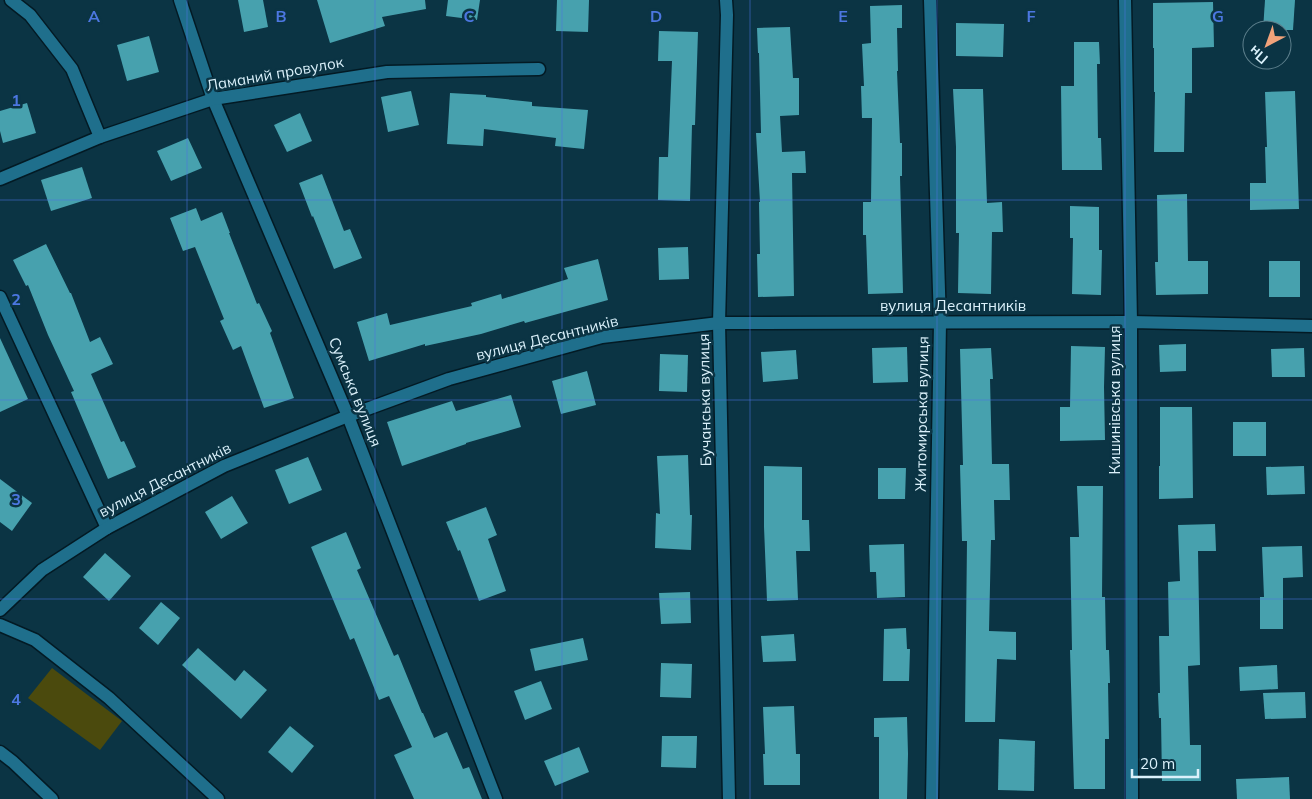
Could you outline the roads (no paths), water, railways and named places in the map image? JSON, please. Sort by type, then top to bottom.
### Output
[{"type":"street","points":[[11,0],[30,15],[72,69],[100,137]]},
{"type":"street","name":"Сумська вулиця","points":[[180,0],[213,99],[348,416],[496,799]]},
{"type":"street","name":"Бучанська вулиця","points":[[726,0],[719,322],[729,799]]},
{"type":"street","name":"Житомирська вулиця","points":[[930,0],[940,323],[932,799]]},
{"type":"street","name":"Кишинівська вулиця","points":[[1125,0],[1131,322],[1132,799]]},
{"type":"street","name":"Ламаний провулок","points":[[0,179],[100,137],[213,99],[386,72],[539,69]]},
{"type":"street","points":[[0,297],[107,528]]},
{"type":"street","name":"вулиця Десантників","points":[[0,610],[42,570],[107,528],[224,466],[348,416],[449,379],[602,337],[719,322],[1131,322],[1312,326]]},
{"type":"street","points":[[0,625],[35,640],[109,698],[218,799]]},
{"type":"street","points":[[0,752],[6,761],[52,799]]}]
